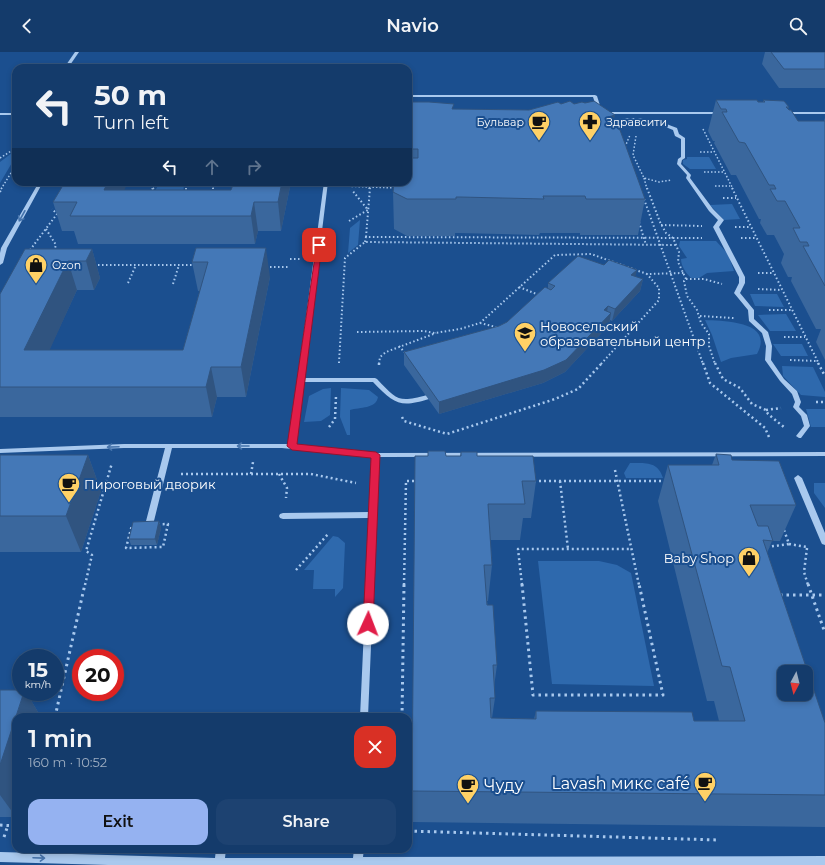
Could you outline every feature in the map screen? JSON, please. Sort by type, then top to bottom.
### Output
[{"type":"street","points":[[69,64],[77,52]]},
{"type":"street","points":[[412,96],[595,96],[600,113]]},
{"type":"street","points":[[777,113],[825,112]]},
{"type":"street","points":[[594,113],[730,113]]},
{"type":"street","points":[[0,114],[12,114]]},
{"type":"street","points":[[618,120],[648,119],[676,129],[677,135],[683,138],[683,158],[680,159],[679,164],[689,176],[688,178],[696,186],[710,211],[721,220],[716,227],[742,277],[737,293],[751,310],[751,320],[765,332],[767,336],[768,360],[782,380],[795,393],[798,402],[796,407],[806,422],[806,426],[799,436]]},
{"type":"street","points":[[0,263],[4,248],[39,186]]},
{"type":"street","points":[[292,446],[302,380],[326,186]]},
{"type":"street","points":[[302,380],[375,380],[393,400],[401,402],[414,402],[427,397]]},
{"type":"street","points":[[148,525],[169,446]]},
{"type":"street","points":[[0,451],[169,446],[292,446],[376,455],[825,454]]},
{"type":"street","points":[[364,713],[372,515],[376,455]]},
{"type":"street","points":[[798,478],[825,542]]},
{"type":"street","points":[[284,516],[372,515]]},
{"type":"street","points":[[219,864],[220,853]]},
{"type":"street","points":[[358,863],[359,853]]},
{"type":"street","points":[[0,857],[219,864],[825,861]]},
{"type":"path","points":[[625,120],[630,135],[625,146],[627,153]]},
{"type":"path","points":[[709,129],[702,129],[825,376]]},
{"type":"path","points":[[636,135],[633,155],[644,178],[650,199],[661,225],[666,233],[673,238],[679,252],[678,262],[686,279],[684,282],[687,296],[700,316],[701,323],[709,334],[709,346],[712,357],[723,379],[740,388],[752,404],[766,410],[775,421],[799,436]]},
{"type":"path","points":[[0,158],[12,150]]},
{"type":"path","points":[[0,192],[12,172]]},
{"type":"path","points":[[644,178],[659,182],[688,178]]},
{"type":"path","points":[[148,196],[155,186]]},
{"type":"path","points":[[186,186],[186,194]]},
{"type":"path","points":[[212,196],[213,186]]},
{"type":"path","points":[[352,187],[397,188]]},
{"type":"path","points":[[365,242],[369,188]]},
{"type":"path","points":[[352,190],[368,210]]},
{"type":"path","points":[[642,195],[710,383],[765,428],[771,442]]},
{"type":"path","points":[[52,209],[57,214]]},
{"type":"path","points":[[28,251],[33,248],[57,214],[63,209]]},
{"type":"path","points":[[349,221],[368,210]]},
{"type":"path","points":[[637,215],[646,245]]},
{"type":"path","points":[[661,225],[716,227]]},
{"type":"path","points":[[46,229],[56,245],[54,252]]},
{"type":"path","points":[[366,237],[721,238]]},
{"type":"path","points":[[339,366],[345,258],[365,242],[676,245]]},
{"type":"path","points":[[379,369],[380,357],[399,346],[436,333],[460,329],[480,323],[555,255],[591,254],[646,274],[684,273]]},
{"type":"path","points":[[128,283],[136,265]]},
{"type":"path","points":[[173,284],[179,265]]},
{"type":"path","points":[[88,266],[195,265]]},
{"type":"path","points":[[266,266],[289,267]]},
{"type":"path","points":[[393,400],[404,421],[447,434],[555,399],[578,389],[659,300],[659,288],[646,274]]},
{"type":"path","points":[[686,279],[704,279],[739,289],[782,290]]},
{"type":"path","points":[[519,287],[545,297]]},
{"type":"path","points":[[768,310],[792,310]]},
{"type":"path","points":[[700,316],[751,320]]},
{"type":"path","points":[[480,323],[503,328]]},
{"type":"path","points":[[356,332],[423,331],[436,333]]},
{"type":"path","points":[[399,346],[408,357]]},
{"type":"path","points":[[768,360],[817,361]]},
{"type":"path","points":[[329,427],[335,419],[336,395]]},
{"type":"path","points":[[615,469],[618,481],[663,695],[533,695],[518,549],[632,549]]},
{"type":"path","points":[[279,474],[286,488],[285,501]]},
{"type":"path","points":[[666,476],[667,481]]},
{"type":"path","points":[[402,713],[406,481],[421,481]]},
{"type":"path","points":[[530,481],[674,481]]},
{"type":"path","points":[[560,481],[568,549]]},
{"type":"path","points":[[56,713],[92,556],[86,551],[106,483]]},
{"type":"path","points":[[763,548],[789,544],[781,523]]},
{"type":"path","points":[[296,570],[329,532]]},
{"type":"path","points":[[808,541],[804,572],[825,633]]},
{"type":"path","points":[[773,595],[825,595]]},
{"type":"path","points":[[0,825],[12,825]]},
{"type":"path","points":[[2,843],[8,825]]},
{"type":"path","points":[[412,831],[722,840]]},
{"type":"shaded area","points":[[12,153],[12,163],[0,183],[0,162]]},
{"type":"shaded area","points":[[687,157],[709,157],[716,169],[690,169],[683,164],[683,160],[687,159]]},
{"type":"shaded area","points":[[158,186],[184,186],[183,201],[150,200]]},
{"type":"shaded area","points":[[732,204],[740,219],[724,220],[710,205]]},
{"type":"shaded area","points":[[360,220],[358,245],[348,253],[350,228]]},
{"type":"shaded area","points":[[680,241],[716,241],[728,254],[734,271],[707,273],[699,278],[691,278],[682,264],[681,259],[687,258],[679,246]]},
{"type":"shaded area","points":[[750,294],[777,294],[784,307],[755,306]]},
{"type":"shaded area","points":[[786,314],[796,331],[770,331],[758,315]]},
{"type":"shaded area","points":[[705,320],[735,322],[753,329],[759,335],[761,343],[757,354],[731,358],[721,362],[712,335]]},
{"type":"shaded area","points":[[773,344],[802,344],[808,356],[781,356]]},
{"type":"shaded area","points":[[782,366],[813,367],[825,392],[825,397],[801,395],[783,376]]},
{"type":"shaded area","points":[[331,388],[330,415],[321,421],[304,422],[309,396],[323,389]]},
{"type":"shaded area","points":[[341,388],[369,390],[378,397],[377,401],[371,406],[350,410],[350,435],[347,435],[340,417]]},
{"type":"shaded area","points":[[806,409],[825,409],[825,427],[811,427]]},
{"type":"shaded area","points":[[630,463],[650,464],[658,468],[663,478],[626,478],[624,473]]},
{"type":"shaded area","points":[[814,483],[825,483],[825,508],[814,493]]},
{"type":"shaded area","points":[[333,536],[338,537],[345,543],[343,588],[335,597],[335,589],[313,589],[314,570],[304,570]]},
{"type":"shaded area","points":[[538,561],[599,561],[617,565],[631,573],[654,686],[552,684]]},
{"type":"building","points":[[771,52],[825,52],[825,69],[784,69]]},
{"type":"building","points":[[716,100],[757,100],[758,102],[765,102],[763,100],[784,101],[789,107],[786,107],[791,110],[798,121],[825,121],[825,286],[803,246],[809,246],[807,242],[800,242],[793,228],[800,228],[785,201],[777,201],[770,189],[776,189],[774,185],[769,185],[745,143],[739,142],[722,112],[727,112],[726,109],[721,109]]},
{"type":"building","points":[[570,101],[574,104],[594,101],[615,115],[608,117],[610,119],[605,120],[620,130],[645,199],[586,199],[585,196],[543,196],[544,199],[456,197],[456,199],[407,199],[393,192],[394,186],[412,186],[412,158],[418,158],[418,149],[412,149],[412,102],[454,104],[452,109],[529,110],[558,102],[561,104]]},
{"type":"building","points":[[63,186],[106,186],[104,190],[231,190],[232,186],[281,186],[278,202],[254,202],[251,216],[70,216],[77,202],[53,202]]},
{"type":"building","points":[[196,248],[266,248],[241,367],[211,367],[206,387],[0,387],[0,294],[25,249],[92,249],[86,261],[68,261],[24,350],[183,350],[208,262],[192,262]]},
{"type":"building","points":[[578,256],[604,265],[609,260],[637,270],[631,275],[643,279],[615,309],[608,306],[604,310],[611,313],[566,360],[544,370],[439,402],[404,352],[499,326],[507,322],[545,287],[551,290],[555,286],[548,283]]},
{"type":"building","points":[[428,451],[445,451],[446,456],[461,456],[461,452],[477,452],[477,456],[533,456],[536,481],[522,481],[525,504],[488,504],[492,565],[484,565],[487,605],[493,605],[497,665],[493,665],[495,698],[490,698],[491,718],[536,719],[536,711],[692,712],[694,721],[745,721],[730,667],[722,666],[668,465],[719,465],[716,454],[731,455],[732,460],[779,461],[796,505],[750,505],[758,526],[768,526],[773,541],[763,540],[805,665],[777,665],[777,701],[813,701],[813,688],[825,723],[825,795],[412,791],[415,456],[428,456]]},
{"type":"building","points":[[0,455],[88,455],[66,516],[0,516]]},
{"type":"building","points":[[159,521],[155,539],[129,539],[133,522]]},
{"type":"building","points":[[0,690],[12,690],[12,701],[21,701],[17,713],[12,713],[12,728],[0,765]]},
{"type":"place","name":"Бульвар","points":[[539,142]]},
{"type":"place","name":"Здравсити","points":[[590,142]]},
{"type":"place","name":"Ozon","points":[[36,284]]},
{"type":"place","name":"Новосельский образовательный центр","points":[[525,352]]},
{"type":"place","name":"Пироговый дворик","points":[[69,504]]},
{"type":"place","name":"Baby Shop","points":[[749,578]]},
{"type":"place","name":"Lavash микс café","points":[[705,802]]},
{"type":"place","name":"Чуду","points":[[468,804]]},
{"type":"route","points":[[319,245],[292,446],[376,455],[368,624]]}]
